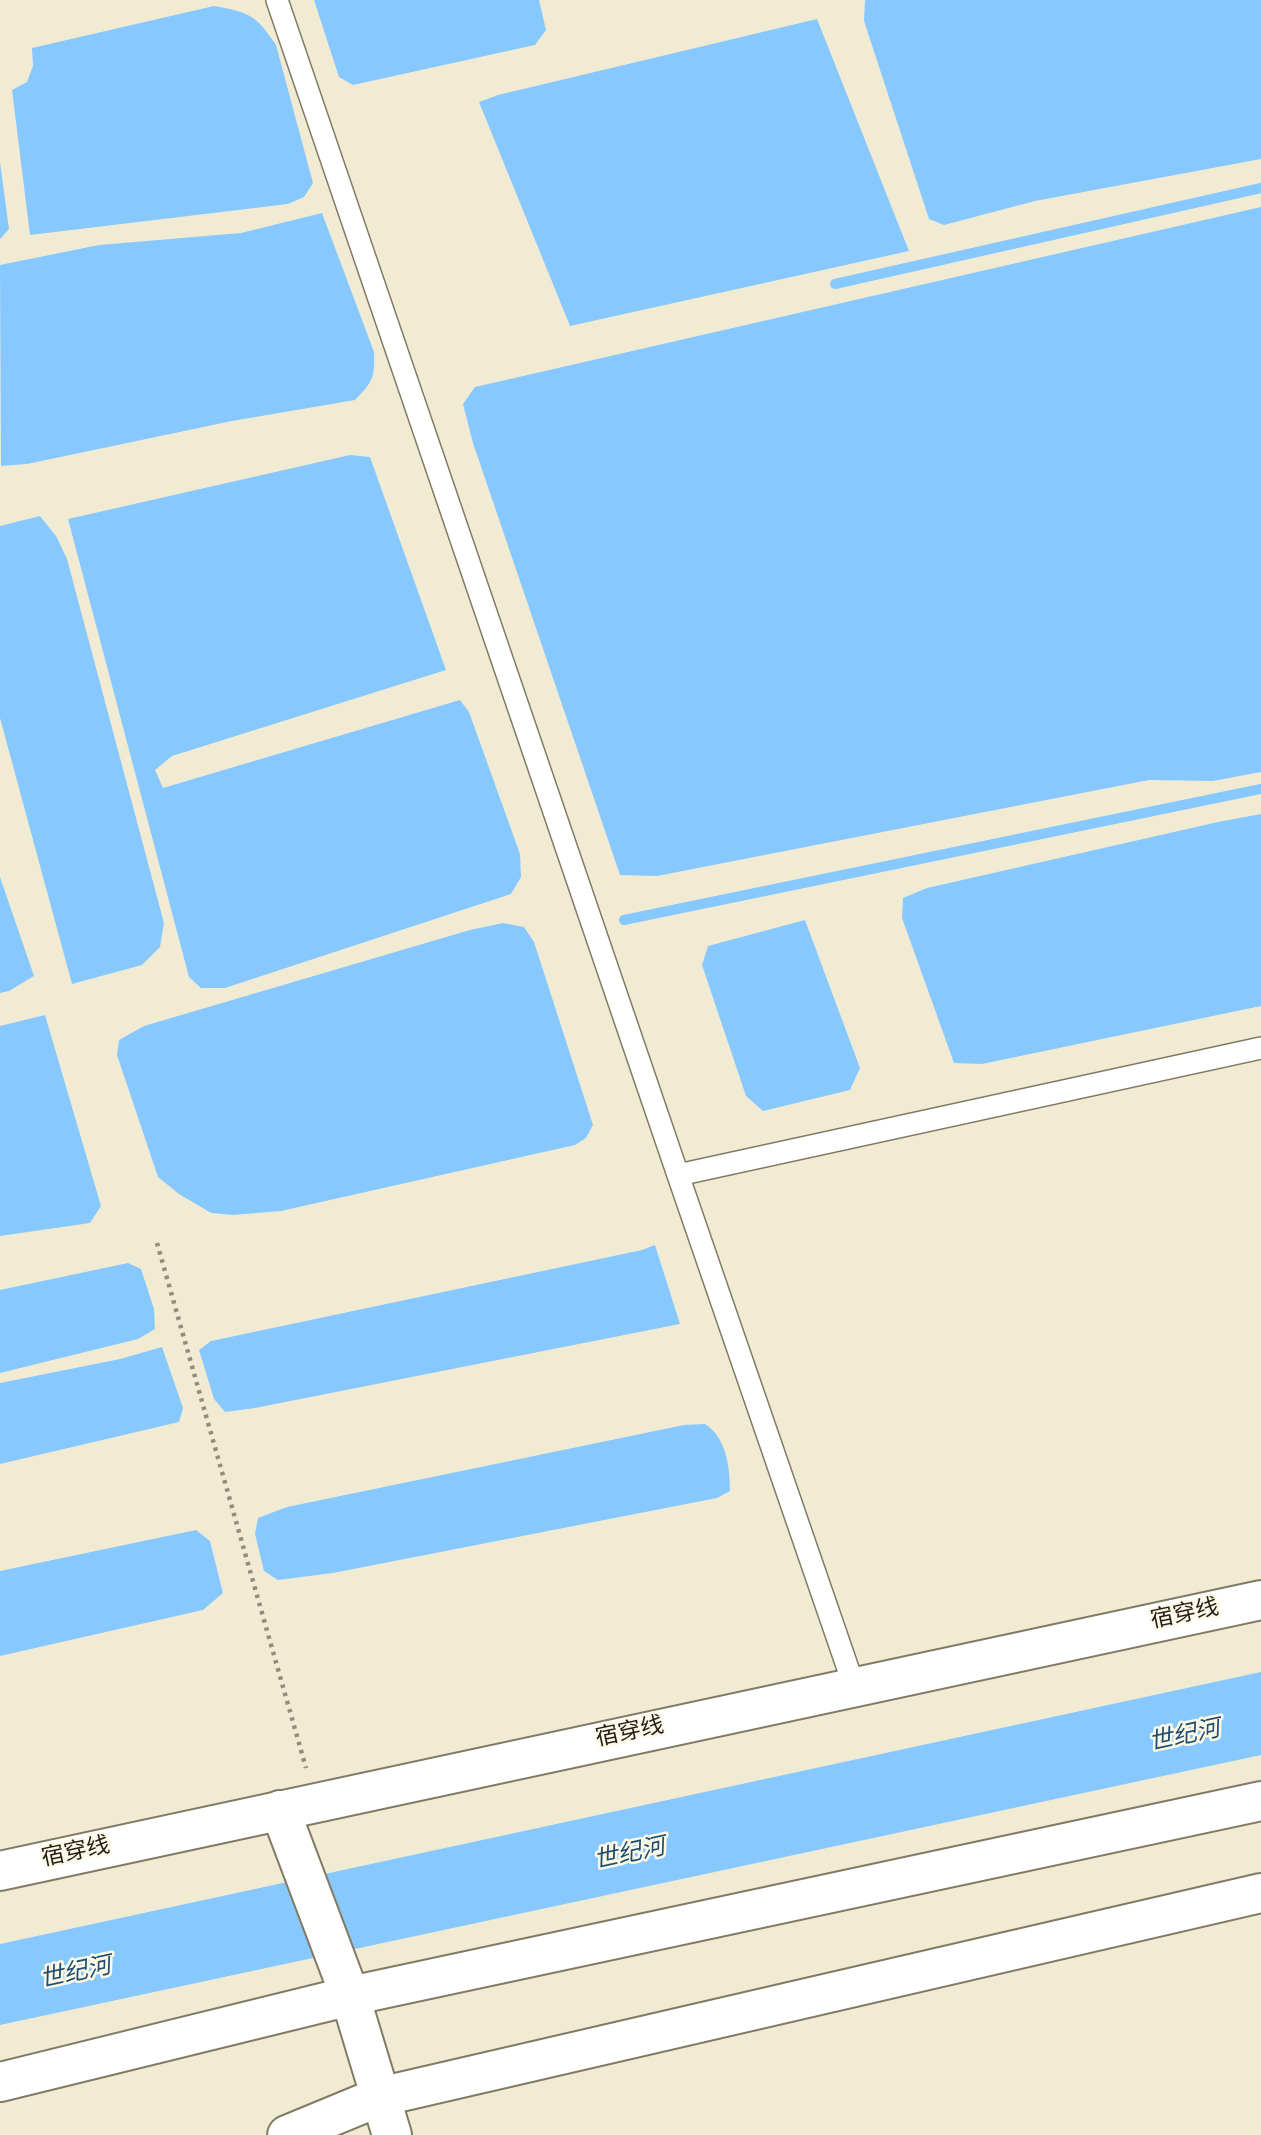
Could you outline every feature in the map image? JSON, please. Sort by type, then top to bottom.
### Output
[{"type":"street","name":"宿穿线","points":[[0,1871],[1261,1600]]},
{"type":"street","points":[[0,2082],[350,1996],[1261,1801]]},
{"type":"street","points":[[298,1806],[350,1996],[392,2135]]},
{"type":"street","points":[[287,2135],[379,2097],[1261,1893]]},
{"type":"lane","points":[[278,0],[854,1686]]},
{"type":"lane","points":[[678,1175],[1261,1048]]},
{"type":"path","points":[[157,1243],[298,1806]]},
{"type":"water","points":[[314,0],[539,0],[546,30],[535,45],[353,85],[339,77]]},
{"type":"water","points":[[865,0],[1261,0],[1261,159],[1035,201],[944,225],[929,219],[864,21]]},
{"type":"water","points":[[214,6],[251,16],[276,45],[313,183],[304,197],[288,204],[30,235],[12,90],[27,82],[33,66],[32,48]]},
{"type":"water","points":[[817,19],[909,251],[570,326],[479,102],[498,95]]},
{"type":"water","points":[[0,162],[9,229],[0,239]]},
{"type":"water","points":[[1261,207],[1261,772],[1213,781],[1149,780],[657,876],[620,875],[473,443],[463,404],[475,387]]},
{"type":"water","points":[[322,213],[374,352],[372,379],[355,400],[232,421],[27,464],[1,466],[0,265],[99,245],[241,233]]},
{"type":"water","points":[[350,455],[370,457],[446,670],[172,756],[155,770],[163,788],[460,700],[469,712],[520,854],[521,877],[511,894],[225,988],[201,988],[189,977],[68,519]]},
{"type":"water","points":[[40,516],[56,536],[67,559],[164,923],[160,947],[142,965],[72,984],[0,718],[0,526]]},
{"type":"water","points":[[1261,814],[1261,1006],[982,1064],[954,1063],[902,918],[903,898],[927,888]]},
{"type":"water","points":[[0,877],[34,976],[9,991],[0,993]]},
{"type":"water","points":[[805,920],[860,1068],[850,1090],[763,1111],[746,1096],[702,965],[708,946]]},
{"type":"water","points":[[503,923],[524,927],[534,942],[593,1125],[586,1138],[575,1145],[281,1211],[233,1215],[211,1213],[179,1194],[158,1177],[117,1055],[119,1040],[144,1026],[470,930]]},
{"type":"water","points":[[45,1015],[101,1206],[90,1223],[0,1236],[0,1026]]},
{"type":"water","points":[[655,1245],[680,1324],[225,1412],[214,1399],[199,1350],[211,1341],[642,1250]]},
{"type":"water","points":[[128,1263],[141,1269],[154,1309],[155,1329],[138,1339],[0,1373],[0,1290]]},
{"type":"water","points":[[162,1347],[183,1408],[179,1422],[0,1464],[0,1383],[120,1359]]},
{"type":"water","points":[[705,1424],[718,1437],[728,1463],[730,1491],[717,1498],[333,1573],[278,1580],[264,1571],[255,1534],[258,1518],[287,1507],[684,1425]]},
{"type":"water","points":[[196,1530],[210,1541],[223,1593],[203,1610],[0,1656],[0,1571]]},
{"type":"water","name":"世纪河","points":[[1261,1672],[1261,1755],[0,2025],[0,1944]]},
{"type":"waterway","points":[[835,284],[1261,188]]},
{"type":"waterway","points":[[624,920],[1261,789]]}]
